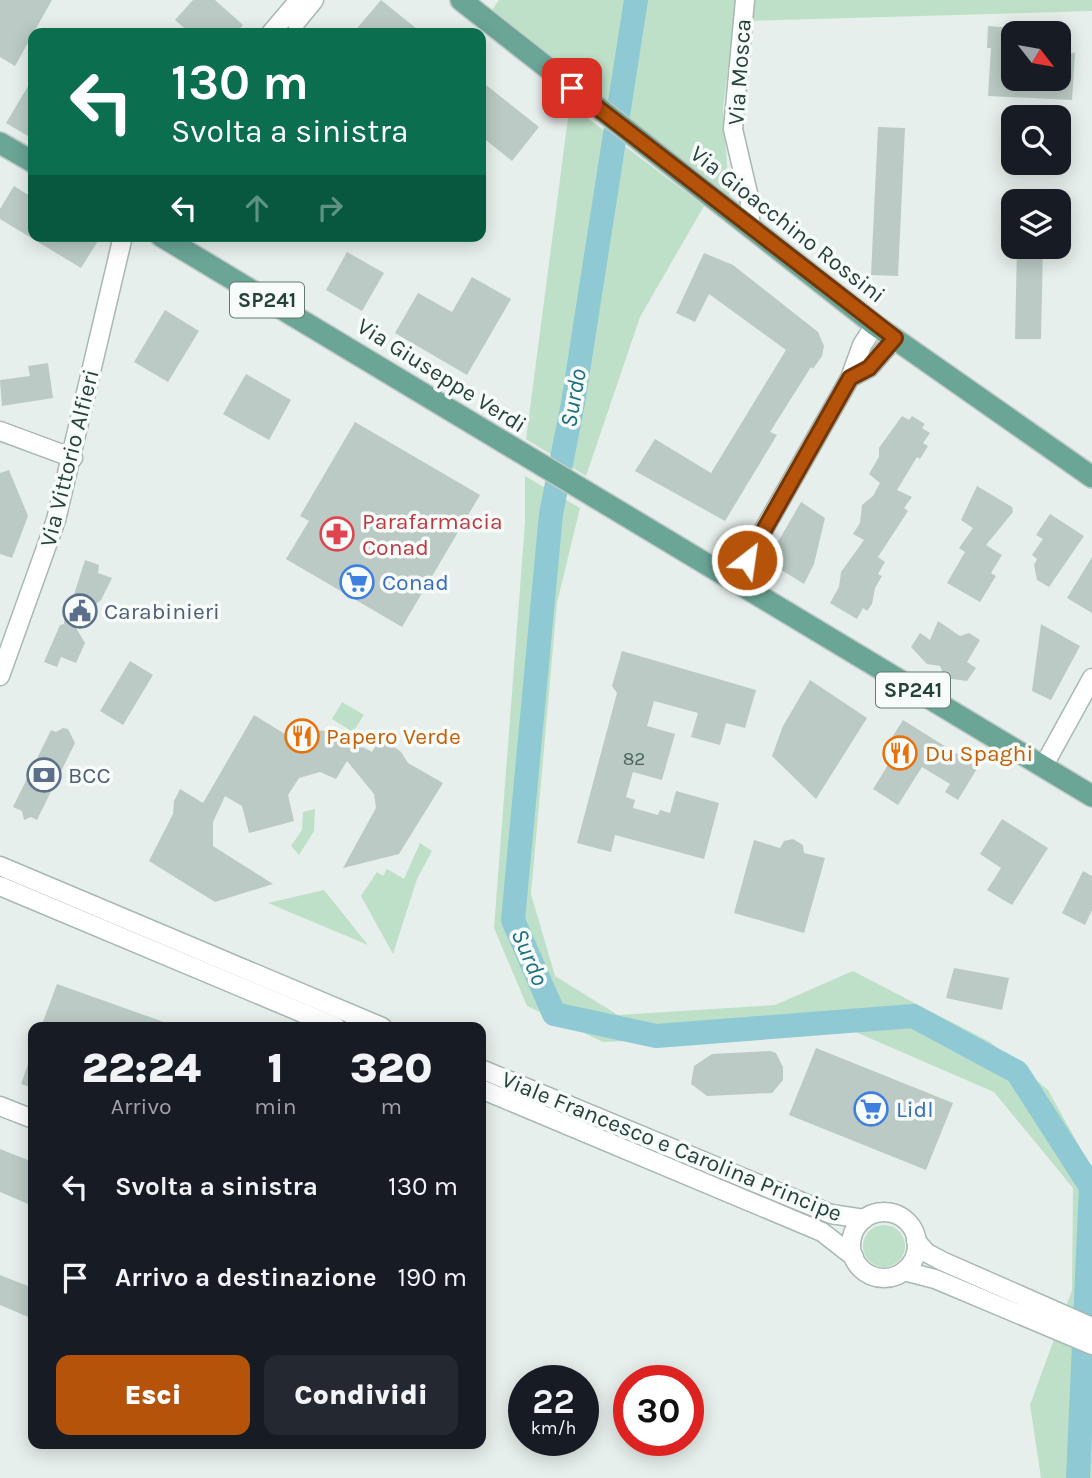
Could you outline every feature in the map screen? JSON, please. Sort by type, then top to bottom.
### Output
[{"type":"main road","name":"Via Gioacchino Rossini","points":[[462,0],[484,20],[875,325],[1092,477]]},
{"type":"main road","points":[[0,143],[28,159]]},
{"type":"main road","name":"Via Giuseppe Verdi","points":[[170,242],[1092,796]]},
{"type":"street","points":[[275,28],[299,0]]},
{"type":"street","points":[[291,28],[314,0]]},
{"type":"street","name":"Via Mosca","points":[[745,0],[733,129],[750,202],[750,227]]},
{"type":"street","name":"Via Vittorio Alfieri","points":[[0,676],[32,594],[73,457],[106,300],[121,242]]},
{"type":"street","points":[[734,582],[850,378],[862,345],[875,325]]},
{"type":"street","points":[[850,378],[869,368],[895,338]]},
{"type":"street","points":[[0,431],[73,457]]},
{"type":"street","points":[[1043,767],[1092,678]]},
{"type":"street","points":[[0,866],[370,1022]]},
{"type":"street","points":[[0,886],[324,1022]]},
{"type":"street","name":"Viale Francesco e Carolina Principe","points":[[486,1071],[831,1214],[864,1219]]},
{"type":"street","name":"Viale Francesco e Carolina Principe","points":[[486,1090],[822,1232],[854,1257],[871,1275],[888,1277],[904,1271],[1055,1320],[1092,1327]]},
{"type":"street","points":[[0,1106],[28,1117]]},
{"type":"street","name":"Viale Francesco e Carolina Principe","points":[[854,1257],[854,1232],[864,1219],[880,1212],[897,1214],[910,1225],[916,1241],[927,1253],[1055,1320],[1092,1345]]},
{"type":"street","points":[[904,1271],[914,1258],[916,1241]]},
{"type":"green space","points":[[499,0],[737,0],[723,108],[730,205],[492,10]]},
{"type":"green space","points":[[751,0],[1092,0],[1092,11],[748,21]]},
{"type":"green space","points":[[565,101],[704,206],[640,317],[586,476],[526,439],[568,118]]},
{"type":"green space","points":[[525,476],[580,508],[557,603],[531,894],[555,976],[618,1015],[775,1005],[853,971],[990,1042],[1048,1090],[1092,1169],[1092,1478],[1041,1478],[1030,1405],[1072,1290],[1073,1188],[994,1092],[853,1031],[603,1042],[527,1006],[494,928],[525,523]]},
{"type":"green space","points":[[342,702],[364,715],[353,732],[332,719]]},
{"type":"green space","points":[[315,809],[314,831],[299,855],[291,846],[302,830],[303,812]]},
{"type":"green space","points":[[420,843],[432,851],[417,879],[393,954],[361,896],[377,872],[383,876],[387,869],[404,879]]},
{"type":"green space","points":[[324,890],[368,945],[268,903]]},
{"type":"green space","points":[[884,1225],[899,1231],[905,1246],[899,1261],[884,1267],[869,1261],[863,1246],[869,1231]]},
{"type":"building","points":[[0,0],[52,0],[36,28],[28,28],[28,43],[15,66],[0,57]]},
{"type":"building","points":[[193,0],[215,0],[243,25],[240,28],[184,28],[175,20]]},
{"type":"building","points":[[381,0],[416,28],[357,28]]},
{"type":"building","points":[[988,26],[1001,27],[1001,91],[1071,91],[1071,53],[1075,53],[1072,100],[988,96],[991,48],[987,48]]},
{"type":"building","points":[[486,85],[539,127],[512,161],[486,140]]},
{"type":"building","points":[[28,86],[28,136],[6,123]]},
{"type":"building","points":[[878,127],[905,128],[898,276],[871,275]]},
{"type":"building","points":[[14,186],[28,195],[28,236],[0,219],[0,209]]},
{"type":"building","points":[[38,242],[97,242],[81,268]]},
{"type":"building","points":[[347,252],[384,273],[362,311],[326,290]]},
{"type":"building","points":[[704,253],[733,265],[818,332],[824,346],[822,356],[813,369],[811,367],[770,432],[777,435],[725,521],[635,471],[655,439],[711,473],[786,350],[709,294],[695,322],[676,313]]},
{"type":"building","points":[[1017,259],[1043,259],[1041,339],[1015,339]]},
{"type":"building","points":[[472,277],[511,299],[467,375],[395,333],[418,293],[452,312]]},
{"type":"building","points":[[165,310],[199,331],[168,382],[134,362]]},
{"type":"building","points":[[48,363],[53,398],[2,406],[0,380],[30,376],[28,366]]},
{"type":"building","points":[[246,374],[291,400],[269,440],[223,414]]},
{"type":"building","points":[[902,416],[909,420],[912,416],[925,424],[922,428],[930,433],[923,443],[928,446],[920,459],[917,457],[897,490],[912,497],[904,508],[908,511],[878,557],[885,562],[878,574],[882,576],[875,588],[872,604],[867,611],[863,608],[857,619],[830,603],[839,587],[841,572],[864,540],[853,534],[860,523],[862,505],[873,496],[880,483],[869,474],[879,457],[879,448]]},
{"type":"building","points":[[355,422],[480,495],[402,627],[286,559],[309,521],[300,516]]},
{"type":"building","points":[[9,470],[28,516],[12,558],[0,554],[0,473]]},
{"type":"building","points":[[977,486],[1012,507],[1013,512],[986,545],[1002,555],[991,573],[996,576],[980,602],[947,583],[965,552],[959,548],[973,528],[961,520]]},
{"type":"building","points":[[801,502],[825,518],[814,564],[804,584],[767,561]]},
{"type":"building","points":[[1050,514],[1084,536],[1049,587],[1037,580],[1034,565],[1037,559],[1032,555],[1043,539],[1036,535]]},
{"type":"building","points":[[1092,557],[1092,613],[1067,598]]},
{"type":"building","name":"Carabinieri","points":[[85,560],[99,565],[98,573],[112,578],[101,600],[77,620],[70,618],[85,643],[76,663],[61,657],[57,667],[44,662],[60,625],[64,624],[65,608],[66,611],[72,601]]},
{"type":"building","points":[[938,621],[960,636],[969,633],[980,640],[967,662],[976,668],[967,681],[945,678],[940,666],[927,664],[911,647],[920,633],[930,640]]},
{"type":"building","points":[[1041,624],[1080,646],[1051,700],[1032,691]]},
{"type":"building","points":[[622,651],[756,690],[745,728],[726,723],[720,745],[691,737],[698,713],[654,701],[647,726],[675,734],[662,780],[633,772],[626,797],[635,800],[633,808],[658,815],[660,810],[670,813],[676,791],[719,803],[704,859],[615,835],[611,852],[577,843],[617,693],[612,686]]},
{"type":"building","points":[[130,661],[153,675],[123,725],[100,711]]},
{"type":"building","points":[[810,680],[867,718],[816,799],[772,756],[783,726]]},
{"type":"building","points":[[254,715],[285,734],[306,730],[331,731],[372,752],[381,737],[401,752],[408,763],[443,783],[399,854],[343,868],[376,808],[374,794],[347,761],[336,779],[320,772],[299,778],[288,795],[294,821],[249,833],[242,806],[225,796],[213,822],[213,846],[273,884],[215,902],[149,861],[173,814],[174,801],[180,789],[203,803]]},
{"type":"building","points":[[903,720],[978,767],[958,800],[945,792],[950,784],[922,767],[898,805],[873,789],[896,752],[886,747]]},
{"type":"building","name":"BCC","points":[[63,728],[68,729],[75,743],[37,820],[31,817],[24,820],[22,811],[13,807],[51,730],[56,732]]},
{"type":"building","points":[[1002,819],[1048,848],[1012,905],[987,890],[1001,868],[980,854]]},
{"type":"building","points":[[793,839],[803,845],[804,853],[825,858],[804,933],[734,913],[754,840],[780,848],[784,841]]},
{"type":"building","points":[[1083,871],[1092,876],[1092,910],[1085,925],[1062,913]]},
{"type":"building","points":[[954,968],[1009,978],[1002,1010],[946,998]]},
{"type":"building","points":[[57,984],[164,1022],[43,1022]]},
{"type":"building","name":"Lidl","points":[[816,1048],[953,1103],[926,1170],[789,1115]]},
{"type":"building","points":[[776,1053],[783,1067],[783,1080],[772,1093],[707,1096],[691,1084],[694,1066],[712,1054]]},
{"type":"building","points":[[28,1064],[28,1086],[21,1084]]},
{"type":"building","points":[[0,1149],[28,1160],[28,1204],[0,1192]]},
{"type":"building","points":[[0,1275],[28,1286],[28,1317],[0,1305]]},
{"type":"waterway","name":"Surdo","points":[[636,0],[573,403],[551,514],[513,920],[554,1014],[656,1036],[913,1016],[1017,1072],[1091,1187],[1078,1478]]},
{"type":"place","name":"Parafarmacia Conad","points":[[337,534]]},
{"type":"place","name":"Conad","points":[[357,582]]},
{"type":"place","name":"Carabinieri","points":[[80,611]]},
{"type":"place","name":"Papero Verde","points":[[302,736]]},
{"type":"place","name":"Du Spaghi","points":[[900,753]]},
{"type":"place","name":"BCC","points":[[44,775]]},
{"type":"place","name":"Lidl","points":[[871,1109]]},
{"type":"route","points":[[572,88],[895,338],[869,368],[850,378],[747,560]]}]
